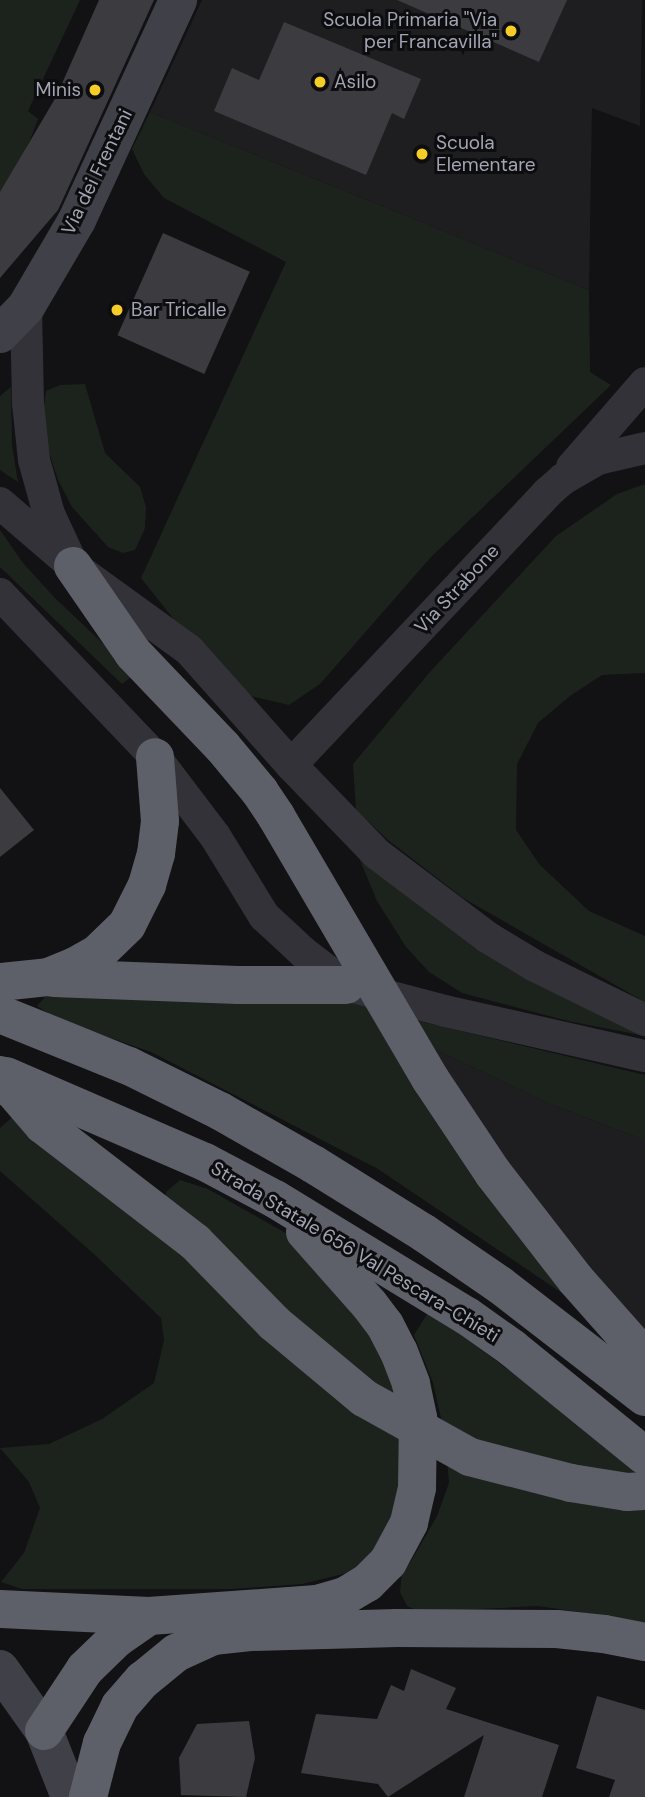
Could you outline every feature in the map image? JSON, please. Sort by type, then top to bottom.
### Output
[{"type":"highway","points":[[73,566],[133,653],[222,746],[260,792],[431,1080],[486,1161],[576,1280],[645,1358]]},
{"type":"highway","points":[[48,977],[98,953],[127,925],[147,885],[156,854],[160,821],[155,757]]},
{"type":"highway","points":[[0,982],[48,977],[238,985],[346,985]]},
{"type":"highway","points":[[0,1013],[129,1066],[220,1111],[417,1229],[574,1339],[645,1397]]},
{"type":"highway","points":[[0,1074],[43,1125],[194,1241],[274,1323],[364,1398],[470,1457],[571,1483],[627,1492],[645,1491]]},
{"type":"highway","name":"Strada Statale 656 Val Pescara-Chieti","points":[[0,1074],[205,1162],[275,1199],[467,1316],[512,1348],[645,1456]]},
{"type":"highway","points":[[0,1609],[149,1616],[317,1604],[345,1596],[367,1583],[388,1562],[409,1523],[417,1489],[418,1418],[411,1384],[385,1325],[275,1199]]},
{"type":"highway","points":[[44,1731],[85,1669],[116,1639],[149,1616]]},
{"type":"highway","points":[[88,1797],[102,1743],[120,1706],[143,1680],[176,1653],[213,1636],[384,1628],[557,1629],[645,1642]]},
{"type":"main road","name":"Via dei Frentani","points":[[0,334],[26,307],[76,220],[178,0]]},
{"type":"main road","points":[[0,1669],[44,1731],[70,1797]]},
{"type":"street","points":[[26,307],[28,403],[34,460],[49,514],[73,566]]},
{"type":"street","points":[[563,479],[645,383]]},
{"type":"street","name":"Via Strabone","points":[[291,765],[563,479],[598,458],[645,448]]},
{"type":"street","points":[[0,503],[73,566],[189,650],[291,765],[377,854],[445,907],[535,966],[645,1020]]},
{"type":"street","points":[[0,594],[155,757],[215,836],[264,916],[304,953],[346,985],[458,1014],[645,1056]]},
{"type":"shaded area","points":[[0,0],[80,0],[28,111],[38,119],[0,199]]},
{"type":"shaded area","name":"Scuola Elementare","points":[[202,0],[642,0],[640,126],[592,108],[589,290],[150,112]]},
{"type":"shaded area","points":[[150,112],[589,290],[590,372],[611,385],[431,557],[320,684],[289,705],[246,695],[203,656],[141,578],[286,262],[164,198],[144,174],[132,149]]},
{"type":"shaded area","points":[[85,384],[105,453],[140,487],[146,507],[145,528],[135,550],[123,553],[108,547],[72,507],[58,480],[47,446],[43,414],[46,391],[60,385]]},
{"type":"shaded area","points":[[11,387],[12,445],[18,482],[0,470],[0,396]]},
{"type":"shaded area","points":[[645,484],[645,673],[602,675],[570,696],[538,723],[517,764],[516,830],[540,865],[589,911],[645,936],[645,1002],[463,898],[388,840],[356,810],[353,764],[429,673],[556,536],[617,494]]},
{"type":"shaded area","points":[[0,530],[23,563],[55,598],[135,674],[122,684],[0,567]]},
{"type":"shaded area","points":[[357,853],[645,1036],[568,1021],[462,993],[429,972],[406,947],[377,901]]},
{"type":"shaded area","points":[[65,989],[368,997],[562,1293],[378,1169],[151,1052],[57,1019],[37,1006],[45,997]]},
{"type":"shaded area","points":[[410,1019],[645,1075],[645,1140],[550,1104],[426,1045]]},
{"type":"shaded area","points":[[426,1045],[550,1104],[645,1140],[645,1340],[541,1221]]},
{"type":"shaded area","points":[[18,1112],[408,1427],[397,1530],[351,1572],[302,1584],[232,1589],[22,1589],[1,1582],[24,1553],[40,1508],[29,1482],[0,1448],[49,1444],[102,1419],[154,1383],[164,1340],[161,1318],[0,1171],[0,1128]]},
{"type":"shaded area","points":[[180,1180],[208,1189],[289,1235],[375,1323],[404,1415],[162,1203],[167,1191]]},
{"type":"shaded area","points":[[429,1311],[554,1404],[637,1472],[631,1479],[444,1431],[433,1383],[414,1335]]},
{"type":"shaded area","points":[[446,1449],[645,1504],[645,1626],[620,1618],[538,1606],[420,1612],[407,1606],[400,1592],[402,1571],[410,1563],[437,1516],[449,1483]]},
{"type":"building","points":[[99,0],[154,0],[58,210],[0,278],[0,192],[56,97]]},
{"type":"building","name":"Scuola Primaria \"Via per Francavilla\"","points":[[397,0],[567,0],[539,62]]},
{"type":"building","points":[[284,22],[421,79],[404,119],[392,113],[366,175],[214,111],[232,68],[259,80]]},
{"type":"building","points":[[163,233],[250,272],[204,374],[117,335]]},
{"type":"building","points":[[0,788],[34,830],[0,857]]},
{"type":"building","points":[[411,1669],[456,1688],[446,1709],[559,1745],[542,1797],[464,1797],[484,1735],[388,1797],[378,1784],[301,1773],[316,1714],[377,1719],[391,1685],[404,1691]]},
{"type":"building","points":[[597,1696],[645,1710],[645,1797],[609,1797],[615,1780],[576,1768]]},
{"type":"building","points":[[249,1721],[255,1758],[246,1797],[181,1795],[179,1758],[197,1724]]},
{"type":"place","name":"Scuola Primaria \"Via per Francavilla\"","points":[[511,31]]},
{"type":"place","name":"Asilo","points":[[320,82]]},
{"type":"place","name":"Minis","points":[[95,90]]},
{"type":"place","name":"Scuola Elementare","points":[[422,154]]},
{"type":"place","name":"Bar Tricalle","points":[[117,310]]}]
